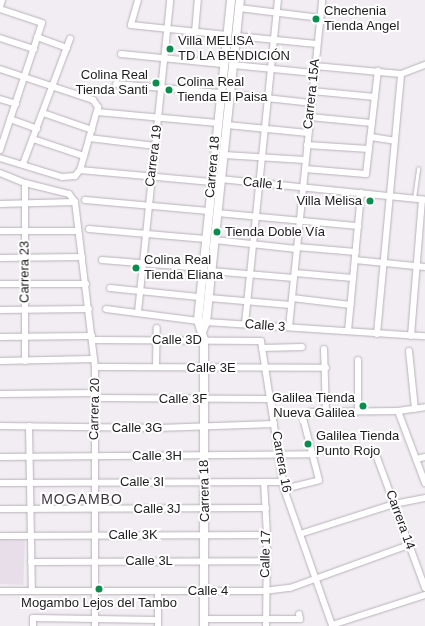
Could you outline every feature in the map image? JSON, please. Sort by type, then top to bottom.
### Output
[{"type":"street","points":[[0,150],[3,130],[10,119],[16,104],[42,23],[0,8],[2,0]]},
{"type":"street","points":[[138,0],[131,25],[226,35]]},
{"type":"street","name":"Carrera 19","points":[[138,312],[170,0]]},
{"type":"street","points":[[195,32],[198,0]]},
{"type":"street","name":"Carrera 18","points":[[204,622],[204,368],[202,321],[199,297],[226,35],[231,0]]},
{"type":"street","points":[[245,324],[278,0]]},
{"type":"street","name":"Carrera 15A","points":[[289,327],[322,0]]},
{"type":"street","points":[[239,4],[320,18]]},
{"type":"street","name":"Carrera 18","points":[[202,321],[209,298],[239,4]]},
{"type":"street","points":[[236,36],[317,44]]},
{"type":"street","points":[[37,37],[67,48]]},
{"type":"street","points":[[0,38],[34,49]]},
{"type":"street","points":[[23,164],[53,88],[70,39]]},
{"type":"street","points":[[121,54],[223,64]]},
{"type":"street","points":[[233,65],[314,73]]},
{"type":"street","points":[[315,66],[401,74],[425,65]]},
{"type":"street","points":[[0,69],[96,103],[97,112],[80,170],[69,178],[0,158]]},
{"type":"street","points":[[304,169],[366,174],[378,71]]},
{"type":"street","points":[[222,74],[232,75]]},
{"type":"street","points":[[377,334],[401,74]]},
{"type":"street","points":[[116,84],[220,93]]},
{"type":"street","points":[[312,91],[375,97]]},
{"type":"street","points":[[230,94],[311,103]]},
{"type":"street","points":[[0,99],[16,104]]},
{"type":"street","points":[[97,112],[217,123]]},
{"type":"street","points":[[43,113],[92,130]]},
{"type":"street","points":[[310,117],[372,123]]},
{"type":"street","points":[[10,119],[37,128]]},
{"type":"street","points":[[227,125],[308,133]]},
{"type":"street","points":[[370,137],[395,141]]},
{"type":"street","points":[[90,138],[156,146]]},
{"type":"street","points":[[33,139],[84,156]]},
{"type":"street","points":[[307,145],[369,149]]},
{"type":"street","points":[[224,154],[306,160]]},
{"type":"street","points":[[80,170],[211,182]]},
{"type":"street","points":[[0,173],[25,183],[69,194],[75,202]]},
{"type":"street","name":"Calle 1","points":[[220,180],[423,199]]},
{"type":"street","name":"Carrera 23","points":[[25,183],[25,361]]},
{"type":"street","points":[[348,331],[361,193]]},
{"type":"street","points":[[411,336],[423,199]]},
{"type":"street","points":[[85,200],[209,210]]},
{"type":"street","points":[[0,204],[75,202]]},
{"type":"street","name":"Carrera 20","points":[[75,202],[95,367],[95,626]]},
{"type":"street","points":[[217,213],[358,226]]},
{"type":"street","points":[[89,229],[206,239]]},
{"type":"street","points":[[0,231],[78,231]]},
{"type":"street","points":[[215,240],[253,245],[356,252]]},
{"type":"street","points":[[0,258],[82,256]]},
{"type":"street","points":[[204,256],[213,257]]},
{"type":"street","points":[[102,260],[202,268]]},
{"type":"street","points":[[355,260],[425,267]]},
{"type":"street","points":[[211,271],[353,278]]},
{"type":"street","points":[[0,284],[86,284]]},
{"type":"street","points":[[110,288],[199,297]]},
{"type":"street","points":[[209,298],[351,305]]},
{"type":"street","points":[[0,310],[89,309]]},
{"type":"street","name":"Calle 3","points":[[106,309],[202,321],[377,334],[425,336]]},
{"type":"street","points":[[156,367],[157,328]]},
{"type":"street","name":"Calle 3D","points":[[0,337],[157,340],[203,336],[261,341]]},
{"type":"street","name":"Carrera 16","points":[[261,341],[284,486],[332,625]]},
{"type":"street","points":[[262,348],[302,347]]},
{"type":"street","points":[[324,349],[326,368],[326,411]]},
{"type":"street","points":[[409,350],[415,409]]},
{"type":"street","points":[[0,361],[94,359]]},
{"type":"street","points":[[358,360],[358,411]]},
{"type":"street","name":"Calle 3E","points":[[95,367],[326,368]]},
{"type":"street","name":"Calle 3F","points":[[0,394],[204,399],[270,399]]},
{"type":"street","points":[[314,454],[303,418],[309,412],[398,411],[425,407]]},
{"type":"street","points":[[398,411],[425,483]]},
{"type":"street","name":"Calle 3G","points":[[0,426],[203,427],[274,424]]},
{"type":"street","points":[[30,426],[32,591]]},
{"type":"street","name":"Carrera 14","points":[[376,452],[425,588]]},
{"type":"street","name":"Calle 3H","points":[[0,457],[280,456],[314,454]]},
{"type":"street","name":"Calle 3I","points":[[0,483],[264,482],[284,486],[317,483],[319,478],[314,454]]},
{"type":"street","points":[[416,459],[425,457]]},
{"type":"street","name":"Calle 17","points":[[264,482],[267,535],[264,591],[266,626]]},
{"type":"street","points":[[300,534],[394,504],[425,498]]},
{"type":"street","name":"Calle 3J","points":[[0,509],[266,508]]},
{"type":"street","name":"Calle 3K","points":[[0,536],[267,535]]},
{"type":"street","name":"Calle 4","points":[[0,591],[264,591],[290,588],[410,545]]},
{"type":"street","name":"Calle 3L","points":[[31,562],[266,561]]},
{"type":"street","points":[[33,626],[33,618],[95,619],[158,623],[158,591]]},
{"type":"street","points":[[332,625],[425,595]]},
{"type":"street","points":[[204,622],[300,617]]},
{"type":"lane","points":[[414,198],[418,168]]},
{"type":"shaded area","points":[[294,410],[294,415],[275,419],[274,415]]},
{"type":"shaded area","points":[[0,539],[25,540],[23,585],[0,584]]},
{"type":"place","name":"Chechenia Tienda Angel","points":[[316,19]]},
{"type":"place","name":"Villa MELISA TD LA BENDICIÓN","points":[[170,49]]},
{"type":"place","name":"Colina Real Tienda Santi","points":[[156,83]]},
{"type":"place","name":"Colina Real Tienda El Paisa","points":[[169,90]]},
{"type":"place","name":"Villa Melisa","points":[[370,201]]},
{"type":"place","name":"Tienda Doble Vía","points":[[217,232]]},
{"type":"place","name":"Colina Real Tienda Eliana","points":[[136,268]]},
{"type":"place","name":"Galilea Tienda Nueva Galilea","points":[[363,406]]},
{"type":"place","name":"Galilea Tienda Punto Rojo","points":[[308,444]]},
{"type":"place","name":"Mogambo Lejos del Tambo","points":[[99,589]]},
{"type":"district","name":"MOGAMBO","points":[[82,499]]}]
